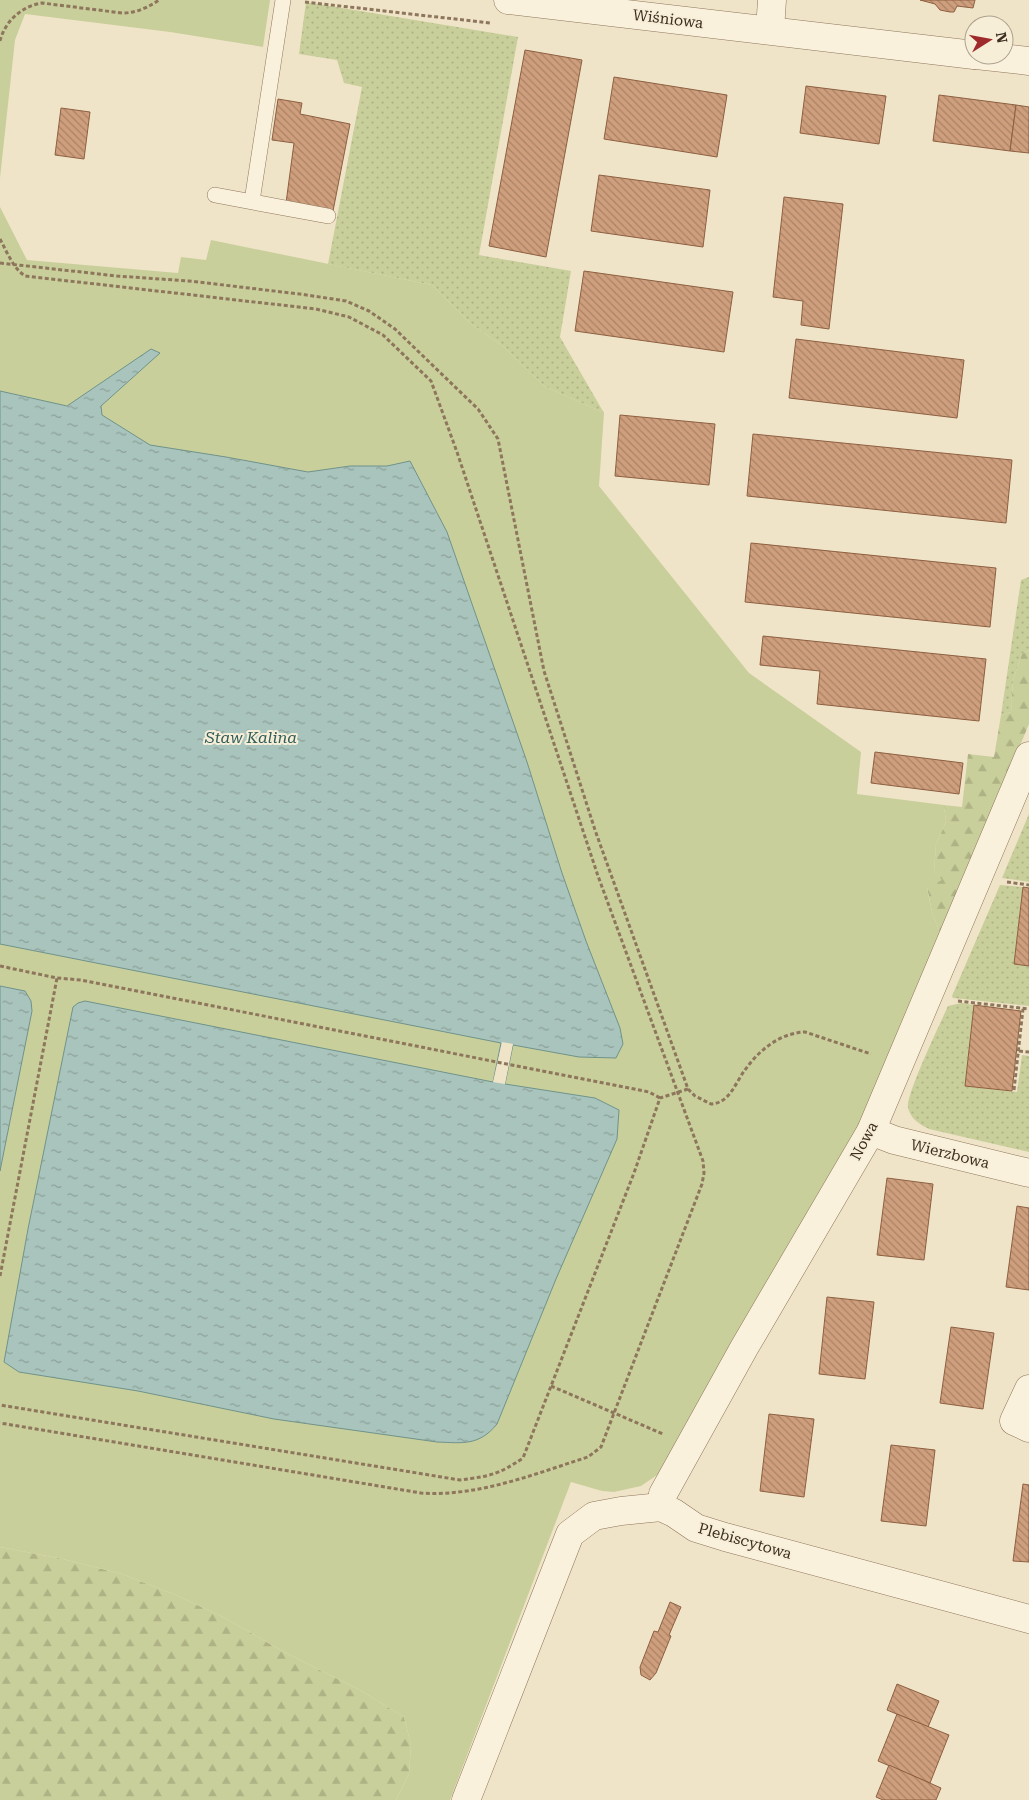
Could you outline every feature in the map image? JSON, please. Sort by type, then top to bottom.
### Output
[{"type":"street","name":"Wiśniowa","points":[[508,0],[964,54]]},
{"type":"street","points":[[770,30],[772,0]]},
{"type":"street","name":"Wiśniowa","points":[[1014,60],[1029,62]]},
{"type":"street","name":"Nowa","points":[[661,1507],[663,1494],[744,1348],[871,1131],[1029,756]]},
{"type":"street","name":"Wierzbowa","points":[[871,1131],[894,1140],[1029,1173]]},
{"type":"street","points":[[1029,1389],[1014,1420],[1029,1428]]},
{"type":"street","points":[[466,1800],[570,1534],[594,1516],[621,1510],[661,1507]]},
{"type":"street","name":"Plebiscytowa","points":[[661,1507],[674,1513],[696,1528],[725,1537],[1029,1619]]},
{"type":"lane","points":[[252,201],[283,0]]},
{"type":"lane","points":[[215,195],[328,216]]},
{"type":"path","points":[[0,41],[4,29],[10,20],[21,10],[33,4],[42,3],[132,13],[159,0]]},
{"type":"path","points":[[0,239],[20,273],[25,276],[337,313],[349,317],[383,335],[431,381],[457,452],[598,876],[703,1161],[704,1173],[702,1184],[615,1413],[601,1447],[588,1457],[486,1488],[438,1494],[421,1493],[0,1424]]},
{"type":"path","points":[[0,263],[116,276],[189,281],[346,301],[369,311],[395,329],[478,409],[498,439],[544,671],[595,830],[688,1089],[695,1096],[711,1104],[722,1102],[745,1069],[764,1049],[780,1038],[798,1032],[805,1032],[900,1063]]},
{"type":"path","points":[[1005,882],[1029,885]]},
{"type":"path","points":[[0,966],[57,978],[91,982],[649,1092],[660,1098],[688,1089]]},
{"type":"path","points":[[0,1276],[57,978]]},
{"type":"path","points":[[955,1000],[1029,1009]]},
{"type":"path","points":[[1014,1090],[1023,1009]]},
{"type":"path","points":[[1019,1050],[1029,1052]]},
{"type":"path","points":[[0,1405],[460,1480],[488,1477],[504,1471],[523,1458],[634,1173],[660,1098]]},
{"type":"path","points":[[551,1386],[662,1433],[669,1442],[686,1453]]},
{"type":"green space","points":[[0,0],[270,0],[263,47],[170,32],[25,14],[15,40],[0,178]]},
{"type":"green space","points":[[306,2],[518,37],[479,255],[571,271],[560,337],[604,413],[544,386],[504,347],[470,323],[432,285],[328,264],[362,87],[344,83],[337,60],[299,54]]},
{"type":"green space","points":[[0,207],[27,260],[178,273],[181,257],[206,260],[211,240],[432,285],[470,323],[504,347],[544,386],[604,413],[599,486],[749,673],[861,752],[857,794],[944,805],[946,822],[936,844],[934,871],[942,880],[927,888],[932,912],[941,935],[875,1091],[857,1128],[663,1471],[641,1486],[614,1492],[602,1491],[571,1482],[450,1800],[396,1800],[409,1774],[411,1745],[404,1717],[360,1690],[284,1652],[225,1618],[178,1596],[122,1574],[63,1559],[0,1547]]},
{"type":"green space","points":[[1029,577],[1029,650],[1022,654],[1013,680],[1011,712],[1001,715],[1021,580]]},
{"type":"green space","points":[[1029,650],[1029,724],[941,935],[932,912],[927,887],[941,880],[934,871],[936,844],[946,822],[944,805],[962,807],[968,754],[994,757],[1001,715],[1011,712],[1013,680],[1022,654]]},
{"type":"green space","points":[[1029,814],[1029,882],[1002,878]]},
{"type":"green space","points":[[1000,885],[1023,887],[1014,964],[1029,966],[1029,1006],[953,998],[952,996]]},
{"type":"green space","points":[[961,1003],[974,1005],[965,1086],[1017,1092],[1022,1055],[1029,1056],[1029,1152],[929,1129],[916,1121],[909,1112],[908,1108],[912,1089],[948,1006]]},
{"type":"green space","points":[[0,1547],[63,1559],[122,1574],[178,1596],[225,1618],[284,1652],[360,1690],[404,1717],[411,1745],[409,1774],[396,1800],[0,1800]]},
{"type":"water","name":"Staw Kalina","points":[[151,349],[160,353],[101,406],[102,415],[150,445],[308,472],[350,466],[387,466],[410,461],[447,532],[527,762],[562,873],[620,1028],[623,1044],[616,1058],[579,1057],[513,1045],[505,1084],[595,1098],[619,1110],[617,1139],[556,1279],[497,1424],[477,1440],[463,1443],[437,1442],[274,1419],[138,1391],[19,1372],[4,1362],[28,1229],[73,1007],[78,1003],[85,1001],[493,1082],[501,1043],[0,944],[0,391],[67,406]]},
{"type":"water","points":[[0,986],[25,991],[31,1001],[32,1011],[0,1171]]},
{"type":"pier","points":[[502,1042],[513,1044],[505,1084],[493,1082]]},
{"type":"building","points":[[920,0],[975,0],[973,8],[957,6],[954,12],[950,12],[940,10],[935,4]]},
{"type":"building","points":[[525,50],[582,60],[546,257],[489,246]]},
{"type":"building","points":[[614,77],[727,95],[717,157],[604,139]]},
{"type":"building","points":[[806,86],[886,96],[879,144],[800,133]]},
{"type":"building","points":[[939,95],[1016,105],[1010,151],[933,141]]},
{"type":"building","points":[[278,99],[302,103],[300,114],[350,124],[333,211],[286,203],[294,143],[272,140]]},
{"type":"building","points":[[1016,105],[1029,107],[1029,153],[1010,151]]},
{"type":"building","points":[[61,108],[90,112],[84,159],[55,155]]},
{"type":"building","points":[[599,175],[710,190],[703,247],[591,231]]},
{"type":"building","points":[[784,197],[843,204],[829,329],[801,325],[803,301],[773,297]]},
{"type":"building","points":[[584,271],[733,292],[724,352],[575,331]]},
{"type":"building","points":[[796,339],[964,360],[957,418],[789,398]]},
{"type":"building","points":[[620,415],[715,424],[709,485],[615,476]]},
{"type":"building","points":[[753,434],[1012,460],[1006,523],[747,496]]},
{"type":"building","points":[[751,543],[996,568],[990,627],[745,602]]},
{"type":"building","points":[[763,636],[986,659],[979,721],[817,704],[820,671],[760,665]]},
{"type":"building","points":[[875,752],[963,763],[959,794],[871,783]]},
{"type":"building","points":[[1023,887],[1029,888],[1029,966],[1014,964]]},
{"type":"building","points":[[974,1005],[1021,1011],[1012,1091],[965,1086]]},
{"type":"building","points":[[887,1178],[933,1184],[924,1260],[877,1255]]},
{"type":"building","points":[[1017,1206],[1029,1208],[1029,1290],[1006,1287]]},
{"type":"building","points":[[827,1297],[874,1302],[865,1379],[819,1374]]},
{"type":"building","points":[[951,1327],[994,1333],[983,1409],[940,1403]]},
{"type":"building","points":[[769,1414],[814,1419],[804,1497],[760,1491]]},
{"type":"building","points":[[891,1445],[935,1450],[926,1526],[881,1521]]},
{"type":"building","points":[[1023,1484],[1029,1485],[1029,1562],[1013,1561]]},
{"type":"building","points":[[670,1602],[681,1607],[656,1673],[650,1680],[641,1675],[640,1667],[654,1631],[658,1632]]},
{"type":"building","points":[[897,1684],[939,1701],[928,1727],[887,1710]]},
{"type":"building","points":[[897,1714],[949,1735],[930,1783],[878,1761]]},
{"type":"building","points":[[889,1765],[941,1788],[936,1800],[883,1800],[876,1797]]}]
